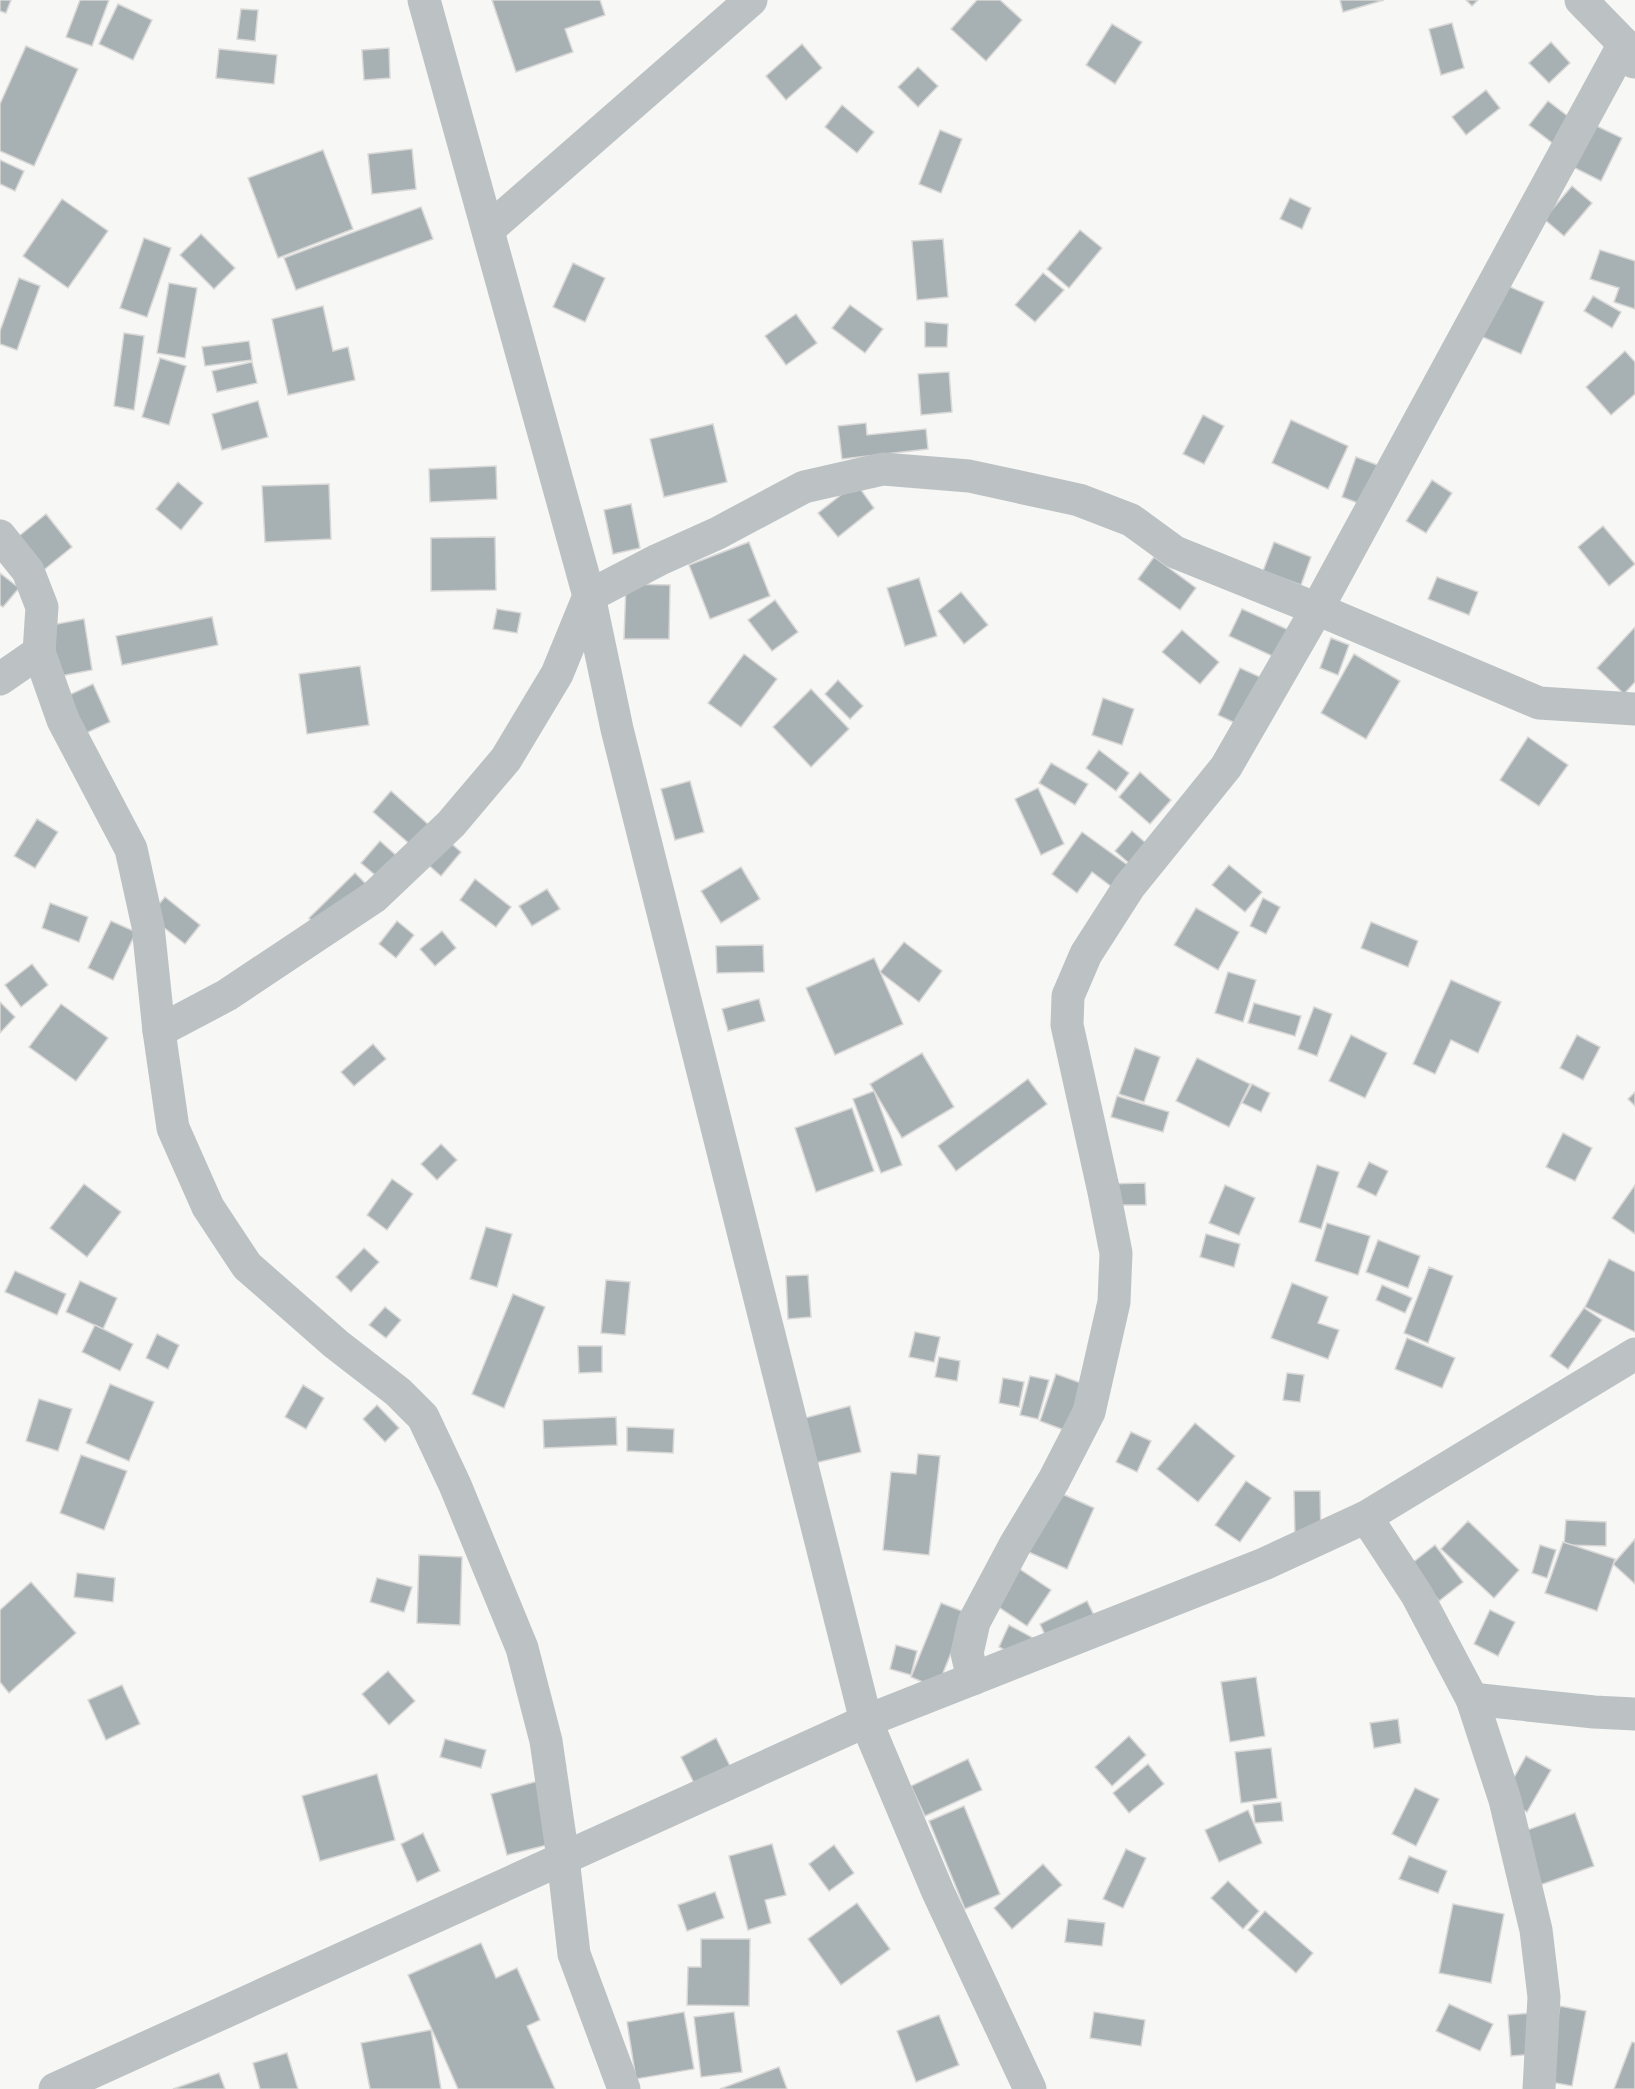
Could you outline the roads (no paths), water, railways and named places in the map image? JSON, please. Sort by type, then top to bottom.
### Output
[{"type":"street","points":[[424,0],[589,596],[617,729],[866,1721],[938,1892],[1030,2089]]},
{"type":"street","points":[[489,229],[751,0]]},
{"type":"street","points":[[973,1679],[967,1653],[974,1622],[1015,1545],[1054,1480],[1089,1412],[1114,1302],[1116,1253],[1067,1025],[1068,996],[1086,954],[1129,887],[1226,767],[1629,54],[1581,0]]},
{"type":"street","points":[[159,1031],[227,995],[374,897],[451,824],[506,759],[557,674],[589,596],[804,488],[883,469],[969,476],[1079,500],[1131,520],[1175,552],[1539,703],[1635,709]]},
{"type":"street","points":[[0,536],[28,572],[42,607],[39,652],[63,720],[131,849],[148,926],[159,1031],[173,1128],[208,1207],[247,1266],[336,1344],[398,1392],[423,1417],[455,1485],[522,1648],[546,1741],[574,1954],[624,2089]]},
{"type":"street","points":[[0,679],[39,652]]},
{"type":"street","points":[[56,2089],[866,1721],[1264,1564],[1366,1517],[1635,1354]]},
{"type":"street","points":[[1366,1517],[1417,1595],[1472,1699],[1505,1800],[1536,1930],[1544,1997],[1539,2089]]},
{"type":"street","points":[[1472,1699],[1635,1714]]}]
